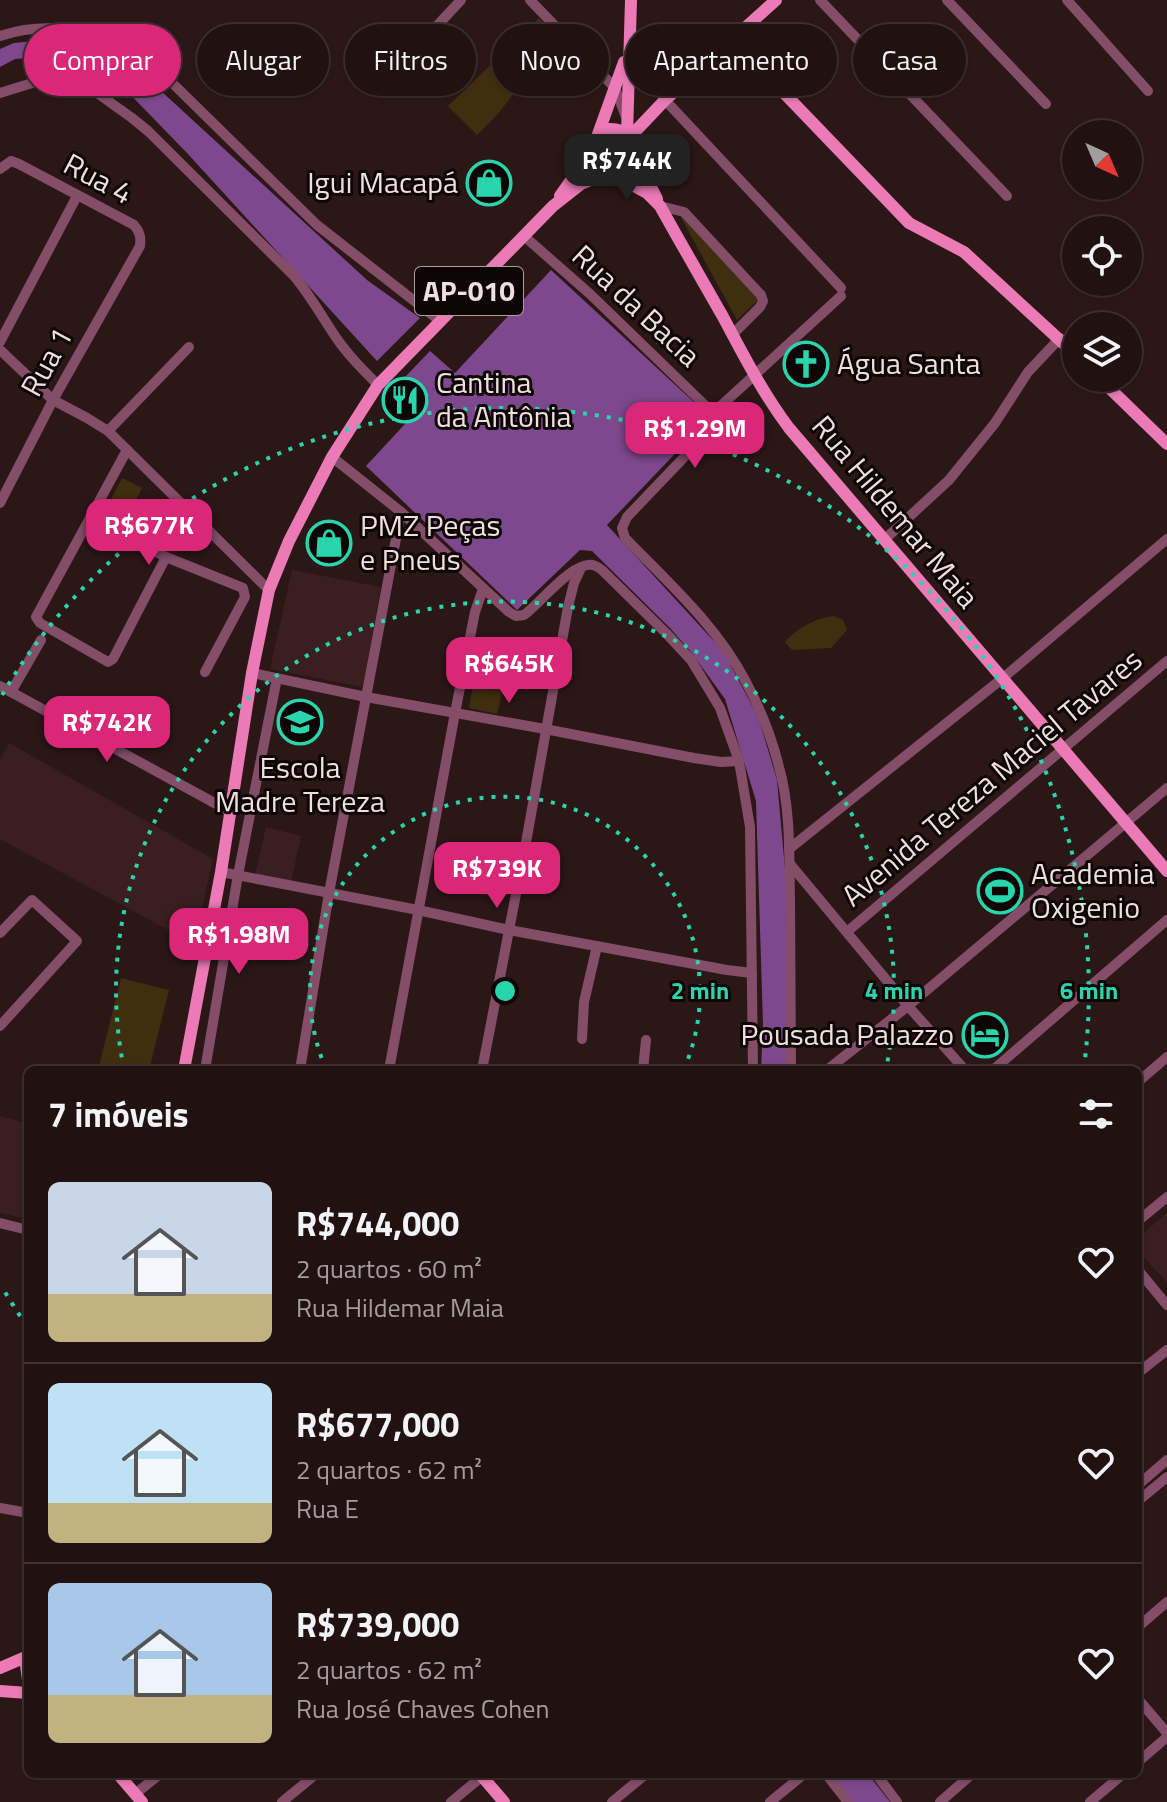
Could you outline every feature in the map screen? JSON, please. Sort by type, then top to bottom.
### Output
[{"type":"main road","points":[[749,24],[776,0]]},
{"type":"main road","name":"AP-010","points":[[630,24],[632,2]]},
{"type":"main road","name":"AP-010","points":[[553,206],[595,143],[625,60]]},
{"type":"main road","name":"AP-010","points":[[185,1066],[221,872],[252,673],[269,590],[289,541],[332,457],[378,385],[553,206],[581,184],[625,164],[630,151],[629,96]]},
{"type":"main road","points":[[629,136],[669,96]]},
{"type":"main road","points":[[787,96],[909,223],[964,252],[1060,338]]},
{"type":"main road","points":[[609,173],[601,172],[592,155],[595,143],[609,129],[619,129],[629,136],[660,206]]},
{"type":"main road","name":"Rua Hildemar Maia","points":[[609,173],[647,193],[660,206],[743,357],[789,428],[1167,871]]},
{"type":"main road","points":[[1113,392],[1167,444]]},
{"type":"main road","points":[[0,1668],[24,1659]]},
{"type":"main road","points":[[0,1691],[24,1693]]},
{"type":"main road","points":[[122,1778],[139,1798]]},
{"type":"main road","points":[[128,1778],[139,1798]]},
{"type":"main road","points":[[484,1778],[504,1802]]},
{"type":"street","points":[[439,24],[461,0]]},
{"type":"street","points":[[530,0],[615,88],[629,136]]},
{"type":"street","points":[[820,0],[1007,196]]},
{"type":"street","points":[[947,0],[1046,104]]},
{"type":"street","points":[[1067,0],[1148,91]]},
{"type":"street","points":[[0,36],[49,27],[81,31],[122,45],[143,57],[317,225],[440,321]]},
{"type":"street","points":[[0,93],[42,80],[65,81],[93,90],[132,118],[294,276],[312,297],[333,334],[378,385]]},
{"type":"street","points":[[665,100],[841,292],[713,413],[716,417],[713,427],[623,523],[622,528],[625,538],[710,627],[746,681],[779,766],[790,864],[791,1066]]},
{"type":"street","name":"Rua 4","points":[[0,169],[11,161],[19,164],[134,225],[140,234],[140,246]]},
{"type":"street","points":[[0,342],[77,196]]},
{"type":"street","points":[[660,206],[684,212],[761,295],[763,301],[760,307],[732,335]]},
{"type":"street","name":"Rua da Bacia","points":[[524,236],[590,294],[713,413]]},
{"type":"street","name":"Rua 1","points":[[0,503],[53,400],[140,246]]},
{"type":"street","points":[[884,540],[949,480],[995,423],[1028,372],[1060,338]]},
{"type":"street","points":[[108,431],[189,347]]},
{"type":"street","points":[[0,350],[53,400],[108,431],[269,590]]},
{"type":"street","points":[[127,450],[36,617],[40,623],[108,662],[113,659],[166,557]]},
{"type":"street","points":[[332,457],[401,512],[501,607],[516,616],[529,611],[553,587],[581,567],[594,565],[691,660],[720,708],[739,761],[750,827],[753,1066]]},
{"type":"street","points":[[301,1066],[329,893],[401,512]]},
{"type":"street","points":[[90,517],[166,557],[243,588],[245,597],[205,672]]},
{"type":"street","points":[[789,849],[1003,678],[1167,539]]},
{"type":"street","points":[[483,1066],[568,607],[581,567]]},
{"type":"street","points":[[390,1066],[455,713],[475,612],[483,589]]},
{"type":"street","points":[[11,692],[41,640]]},
{"type":"street","name":"Avenida Tereza Maciel Tavares","points":[[848,931],[1167,661]]},
{"type":"street","points":[[252,673],[694,758],[739,761]]},
{"type":"street","points":[[206,1066],[238,875],[277,678]]},
{"type":"street","points":[[0,686],[231,812]]},
{"type":"street","points":[[832,1066],[1167,788]]},
{"type":"street","points":[[790,864],[961,1066]]},
{"type":"street","points":[[221,872],[509,930],[752,973]]},
{"type":"street","points":[[0,933],[32,900],[77,941],[0,1026]]},
{"type":"street","points":[[998,1066],[1167,920]]},
{"type":"street","points":[[582,1039],[584,1002],[597,946]]},
{"type":"street","points":[[643,1066],[646,1040]]},
{"type":"street","points":[[1142,1079],[1167,1057]]},
{"type":"street","points":[[1142,1218],[1167,1197]]},
{"type":"street","points":[[0,1223],[24,1229]]},
{"type":"street","points":[[1142,1275],[1167,1305]]},
{"type":"street","points":[[1142,1370],[1167,1350]]},
{"type":"street","points":[[1142,1482],[1167,1460]]},
{"type":"street","points":[[1142,1498],[1167,1477]]},
{"type":"street","points":[[0,1508],[24,1512]]},
{"type":"street","points":[[1142,1624],[1167,1602]]},
{"type":"street","points":[[1142,1704],[1167,1735],[1142,1758]]},
{"type":"street","points":[[139,1798],[156,1778]]},
{"type":"street","points":[[282,1802],[311,1778]]},
{"type":"street","points":[[451,1802],[479,1778]]},
{"type":"street","points":[[612,1802],[641,1778]]},
{"type":"street","points":[[770,1802],[799,1778]]},
{"type":"street","points":[[829,1778],[848,1802]]},
{"type":"street","points":[[879,1778],[897,1802]]},
{"type":"street","points":[[940,1802],[967,1778]]},
{"type":"street","points":[[1090,1802],[1118,1778]]},
{"type":"shaded area","points":[[24,42],[24,58],[0,67],[0,49]]},
{"type":"shaded area","points":[[492,63],[492,96],[512,96],[477,135],[448,106],[458,96],[476,96],[476,79]]},
{"type":"shaded area","points":[[132,96],[167,96],[367,280],[420,318],[377,361]]},
{"type":"shaded area","points":[[614,133],[623,139],[624,152],[616,165],[603,167],[600,148],[605,139]]},
{"type":"shaded area","points":[[678,212],[759,299],[737,320]]},
{"type":"shaded area","points":[[551,270],[710,417],[607,525],[723,651],[761,726],[777,780],[785,869],[788,1066],[761,1066],[763,1024],[756,801],[725,699],[670,628],[592,551],[580,550],[517,610],[366,466],[429,398],[406,376],[430,351],[455,373]]},
{"type":"shaded area","points":[[122,478],[142,488],[125,522],[105,511]]},
{"type":"shaded area","points":[[292,570],[381,587],[363,687],[270,669]]},
{"type":"shaded area","points":[[833,616],[843,620],[847,630],[831,648],[792,650],[785,642],[806,625]]},
{"type":"shaded area","points":[[475,672],[506,677],[497,714],[469,708]]},
{"type":"shaded area","name":"Escola Madre Tereza","points":[[283,710],[320,718],[318,731],[280,726]]},
{"type":"shaded area","points":[[9,743],[213,859],[194,944],[0,839],[0,760]]},
{"type":"shaded area","points":[[266,827],[301,836],[291,882],[255,876]]},
{"type":"shaded area","points":[[121,978],[169,990],[150,1066],[99,1066]]},
{"type":"shaded area","points":[[0,1116],[24,1123],[24,1218],[0,1213]]},
{"type":"shaded area","points":[[1167,1213],[1167,1282],[1142,1255],[1142,1235]]},
{"type":"shaded area","points":[[833,1778],[871,1778],[890,1802],[851,1802]]},
{"type":"place","name":"Igui Macapá","points":[[489,183]]},
{"type":"place","name":"Água Santa","points":[[806,364]]},
{"type":"place","name":"Cantina da Antônia","points":[[405,400]]},
{"type":"place","name":"PMZ Peças e Pneus","points":[[329,543]]},
{"type":"place","name":"Escola Madre Tereza","points":[[300,722]]},
{"type":"place","name":"Academia Oxigenio","points":[[1000,891]]},
{"type":"place","name":"Pousada Palazzo","points":[[985,1035]]}]
